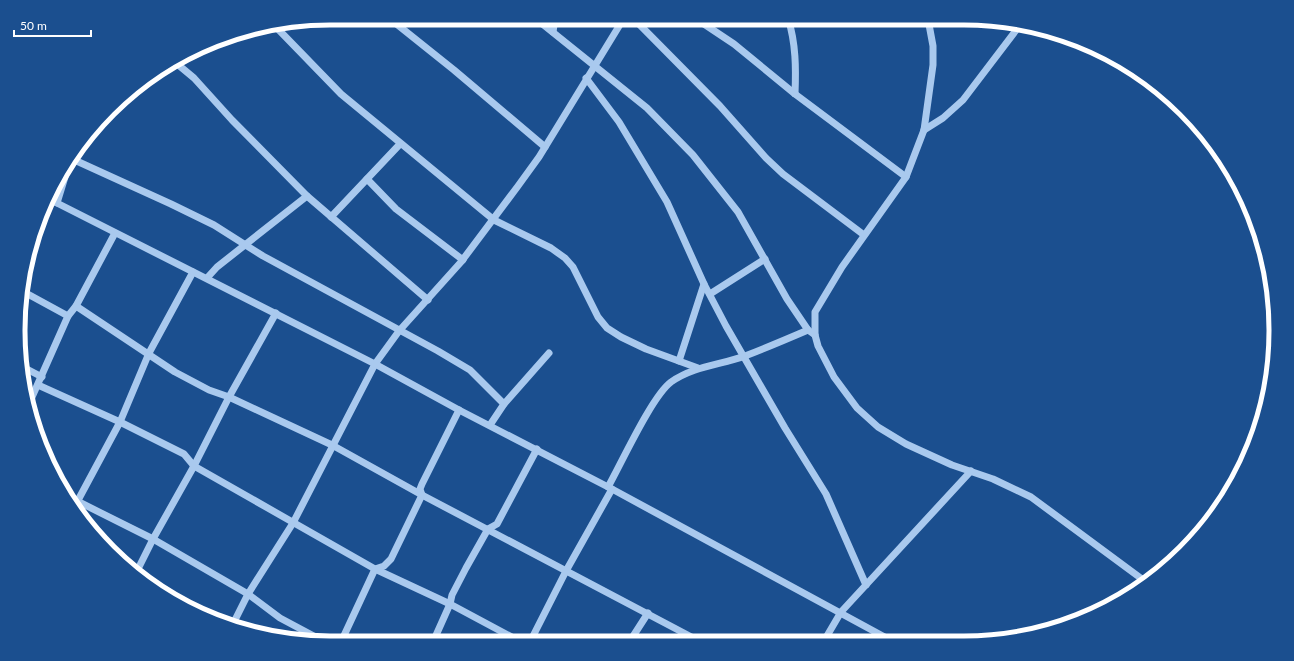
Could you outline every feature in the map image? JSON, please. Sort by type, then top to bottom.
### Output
[{"type":"street","points":[[398,25],[454,70],[545,148]]},
{"type":"street","points":[[544,25],[595,64],[647,108],[693,154],[738,212],[808,330],[815,335]]},
{"type":"street","points":[[553,32],[554,25]]},
{"type":"street","points":[[235,621],[248,594],[293,523],[375,364],[399,331],[463,260],[494,220],[545,148],[586,78],[620,25]]},
{"type":"street","points":[[639,25],[720,106],[766,158],[783,174],[864,235]]},
{"type":"street","points":[[706,25],[734,44],[795,94],[906,177]]},
{"type":"street","points":[[790,25],[793,32],[797,62],[795,94]]},
{"type":"street","points":[[929,25],[933,46],[933,65],[924,130],[906,177],[842,266],[815,312],[815,335],[818,346],[834,377],[857,408],[878,427],[906,444],[952,465],[993,479],[1031,497],[1141,579]]},
{"type":"street","points":[[279,30],[341,94],[494,220],[551,248],[565,258],[573,267],[598,317],[607,328],[640,346],[698,368]]},
{"type":"street","points":[[924,130],[943,118],[963,100],[1016,30]]},
{"type":"street","points":[[179,65],[194,78],[232,120],[307,196],[428,300]]},
{"type":"street","points":[[586,78],[619,122],[667,202],[704,284],[785,428],[826,494],[866,585]]},
{"type":"street","points":[[331,217],[400,144]]},
{"type":"street","points":[[76,161],[214,225],[245,246],[399,331],[438,350],[470,370],[504,404]]},
{"type":"street","points":[[367,179],[396,209],[463,260]]},
{"type":"street","points":[[207,278],[217,267],[307,196]]},
{"type":"street","points":[[54,202],[375,364],[459,410],[610,488],[883,636]]},
{"type":"street","points":[[32,397],[68,316],[76,306],[115,232]]},
{"type":"street","points":[[710,294],[765,259]]},
{"type":"street","points":[[76,500],[120,422],[149,353],[193,272]]},
{"type":"street","points":[[680,361],[704,284]]},
{"type":"street","points":[[28,294],[68,316]]},
{"type":"street","points":[[76,306],[149,353],[175,372],[210,390],[229,397],[332,445],[422,495],[690,636]]},
{"type":"street","points":[[138,567],[194,466],[229,397],[276,313]]},
{"type":"street","points":[[533,636],[660,393],[670,383],[698,368],[744,356],[808,330]]},
{"type":"street","points":[[490,425],[504,404],[549,353]]},
{"type":"street","points":[[28,370],[42,377]]},
{"type":"street","points":[[38,385],[120,422],[184,454],[194,466],[375,569],[450,604],[510,636]]},
{"type":"street","points":[[344,636],[375,569],[384,566],[391,559],[422,495],[420,489],[422,484],[459,410]]},
{"type":"street","points":[[436,636],[450,604],[456,586],[488,529],[497,524],[537,449]]},
{"type":"street","points":[[827,636],[841,612],[971,471]]},
{"type":"street","points":[[78,502],[153,539],[248,594],[280,618],[312,635]]},
{"type":"street","points":[[633,636],[648,613]]}]
